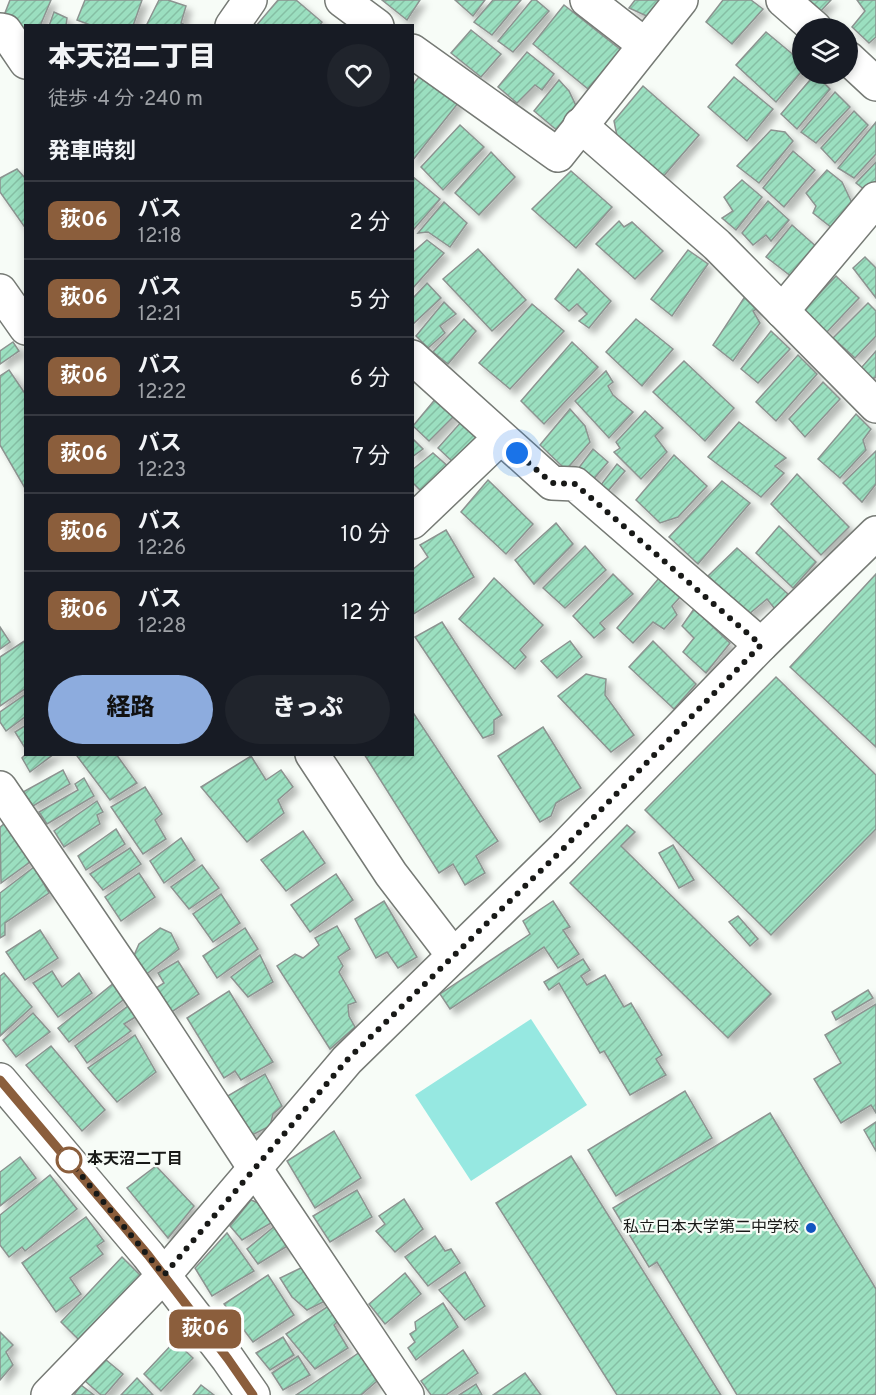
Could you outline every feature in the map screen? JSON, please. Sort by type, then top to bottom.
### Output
[{"type":"street","points":[[233,24],[250,0]]},
{"type":"street","points":[[342,0],[374,24]]},
{"type":"street","points":[[587,0],[645,45]]},
{"type":"street","points":[[414,52],[558,155],[681,0]]},
{"type":"street","points":[[783,0],[804,18]]},
{"type":"street","points":[[0,30],[5,32],[24,59]]},
{"type":"street","points":[[858,67],[876,84]]},
{"type":"street","points":[[580,125],[717,245],[876,406]]},
{"type":"street","points":[[782,310],[876,199]]},
{"type":"street","points":[[0,291],[24,325]]},
{"type":"street","points":[[414,359],[552,483],[575,484],[761,645]]},
{"type":"street","points":[[414,520],[500,438]]},
{"type":"street","points":[[48,1395],[164,1275],[347,1060],[563,849],[761,645],[876,533]]},
{"type":"street","points":[[313,756],[391,874],[453,955]]},
{"type":"street","points":[[4,801],[145,1001],[407,1395]]},
{"type":"street","points":[[0,1080],[164,1275],[253,1395]]},
{"type":"water","points":[[531,1019],[587,1105],[471,1181],[415,1095]]},
{"type":"building","points":[[10,0],[51,0],[41,24],[24,24],[24,39],[5,13]]},
{"type":"building","points":[[85,0],[142,0],[134,24],[88,24],[77,20]]},
{"type":"building","points":[[159,0],[168,0],[186,6],[181,23],[183,24],[147,24]]},
{"type":"building","points":[[278,0],[296,0],[322,22],[320,24],[258,24]]},
{"type":"building","points":[[382,0],[420,0],[407,20]]},
{"type":"building","points":[[455,0],[485,0],[473,16]]},
{"type":"building","points":[[493,0],[521,0],[492,35],[474,22]]},
{"type":"building","points":[[532,0],[536,0],[549,11],[513,52],[498,41]]},
{"type":"building","points":[[635,0],[663,0],[649,17],[629,8]]},
{"type":"building","points":[[723,0],[751,0],[763,9],[732,44],[706,22]]},
{"type":"building","points":[[805,0],[831,0],[819,13]]},
{"type":"building","points":[[857,0],[876,0],[876,37],[869,43],[858,33],[858,20],[865,11]]},
{"type":"building","points":[[564,5],[621,50],[588,89],[533,44]]},
{"type":"building","points":[[54,12],[67,18],[66,24],[50,24]]},
{"type":"building","points":[[471,30],[501,54],[481,77],[451,53]]},
{"type":"building","points":[[766,32],[792,54],[792,83],[776,102],[736,65]]},
{"type":"building","points":[[527,52],[554,74],[542,90],[535,85],[517,103],[498,87]]},
{"type":"building","points":[[421,74],[459,102],[414,158],[414,83]]},
{"type":"building","points":[[734,77],[773,109],[747,141],[708,107]]},
{"type":"building","points":[[559,80],[569,91],[578,110],[559,132],[534,111]]},
{"type":"building","points":[[806,84],[825,84],[830,89],[797,129],[781,114]]},
{"type":"building","points":[[643,86],[699,135],[662,178],[617,136],[614,121]]},
{"type":"building","points":[[835,92],[850,107],[816,143],[801,132]]},
{"type":"building","points":[[854,111],[868,125],[835,163],[821,148]]},
{"type":"building","points":[[876,122],[876,154],[854,178],[838,168]]},
{"type":"building","points":[[460,125],[484,147],[443,190],[421,167]]},
{"type":"building","points":[[771,130],[785,132],[793,141],[759,183],[737,166]]},
{"type":"building","points":[[793,151],[815,170],[784,207],[763,188]]},
{"type":"building","points":[[491,152],[515,177],[479,215],[455,193]]},
{"type":"building","points":[[876,162],[876,187],[870,194],[856,183]]},
{"type":"building","points":[[17,169],[24,177],[24,226],[0,192],[0,178]]},
{"type":"building","points":[[827,170],[842,182],[853,205],[832,228],[813,213],[816,206],[806,193]]},
{"type":"building","points":[[571,171],[612,207],[576,248],[532,209]]},
{"type":"building","points":[[414,178],[440,199],[414,229]]},
{"type":"building","points":[[742,180],[762,197],[736,230],[722,218],[733,211],[724,197]]},
{"type":"building","points":[[768,201],[789,220],[771,241],[766,235],[753,245],[742,233]]},
{"type":"building","points":[[444,202],[467,223],[450,247],[428,232],[418,233]]},
{"type":"building","points":[[619,221],[624,227],[632,222],[663,251],[635,279],[596,244]]},
{"type":"building","points":[[792,225],[819,249],[792,277],[766,257]]},
{"type":"building","points":[[427,240],[444,253],[414,287],[414,251]]},
{"type":"building","points":[[478,249],[526,300],[492,331],[443,279]]},
{"type":"building","points":[[688,250],[708,264],[672,316],[651,299]]},
{"type":"building","points":[[865,257],[876,268],[876,298],[853,268]]},
{"type":"building","points":[[578,269],[611,301],[589,328],[579,321],[587,314],[577,304],[569,311],[555,299]]},
{"type":"building","points":[[836,276],[859,298],[826,333],[804,310]]},
{"type":"building","points":[[427,283],[441,298],[414,323],[414,297]]},
{"type":"building","points":[[746,295],[758,308],[753,311],[760,323],[733,361],[713,345]]},
{"type":"building","points":[[444,302],[456,314],[440,326],[445,333],[428,348],[416,336]]},
{"type":"building","points":[[868,303],[876,311],[876,336],[855,358],[833,338]]},
{"type":"building","points":[[532,304],[564,331],[510,389],[479,363]]},
{"type":"building","points":[[464,319],[476,331],[448,364],[433,352]]},
{"type":"building","points":[[636,319],[673,349],[642,386],[606,352]]},
{"type":"building","points":[[771,331],[790,349],[758,383],[741,369]]},
{"type":"building","points":[[13,342],[19,351],[0,364],[0,351]]},
{"type":"building","points":[[572,342],[598,367],[544,424],[521,401]]},
{"type":"building","points":[[876,351],[876,377],[869,381],[861,368]]},
{"type":"building","points":[[798,355],[817,374],[776,421],[756,402]]},
{"type":"building","points":[[684,361],[734,408],[705,441],[653,392]]},
{"type":"building","points":[[9,370],[24,392],[24,487],[0,445],[0,376]]},
{"type":"building","points":[[606,371],[613,382],[608,386],[613,395],[633,412],[609,438],[575,401]]},
{"type":"building","points":[[823,382],[840,399],[805,437],[789,419]]},
{"type":"building","points":[[437,397],[456,414],[429,441],[414,425]]},
{"type":"building","points":[[570,409],[585,426],[590,442],[566,470],[540,445]]},
{"type":"building","points":[[645,411],[663,428],[655,436],[667,452],[641,479],[614,452],[620,448],[616,442]]},
{"type":"building","points":[[856,414],[871,429],[863,440],[866,450],[840,478],[818,459]]},
{"type":"building","points":[[462,421],[480,440],[455,464],[438,448]]},
{"type":"building","points":[[739,422],[786,458],[775,466],[784,473],[761,497],[708,457]]},
{"type":"building","points":[[414,440],[423,449],[414,456]]},
{"type":"building","points":[[593,449],[608,462],[592,481],[578,469]]},
{"type":"building","points":[[876,451],[876,484],[862,502],[843,483]]},
{"type":"building","points":[[433,453],[451,469],[447,476],[441,471],[430,483],[426,496],[414,484],[414,468]]},
{"type":"building","points":[[674,455],[707,486],[678,517],[660,523],[636,500]]},
{"type":"building","points":[[617,464],[625,471],[608,491],[600,486]]},
{"type":"building","points":[[797,474],[849,527],[821,555],[771,504]]},
{"type":"building","points":[[488,480],[533,524],[506,554],[461,512]]},
{"type":"building","points":[[722,481],[750,503],[698,564],[669,537]]},
{"type":"building","points":[[556,523],[573,544],[534,584],[515,560]]},
{"type":"building","points":[[779,526],[816,562],[793,588],[756,553]]},
{"type":"building","points":[[446,530],[474,577],[414,614],[414,568],[428,557],[420,545]]},
{"type":"building","points":[[585,546],[606,570],[565,608],[543,588]]},
{"type":"building","points":[[737,548],[788,594],[775,609],[767,599],[749,614],[708,576]]},
{"type":"building","points":[[613,574],[633,594],[600,623],[605,629],[594,638],[573,616]]},
{"type":"building","points":[[876,574],[876,747],[790,667]]},
{"type":"building","points":[[494,578],[543,625],[520,650],[526,657],[515,669],[459,619]]},
{"type":"building","points":[[659,578],[680,597],[672,606],[677,615],[664,629],[653,622],[633,643],[617,628]]},
{"type":"building","points":[[694,609],[730,643],[706,673],[683,652],[694,638],[682,626]]},
{"type":"building","points":[[442,622],[502,715],[494,720],[494,734],[483,738],[415,637]]},
{"type":"building","points":[[0,627],[10,642],[0,649]]},
{"type":"building","points":[[24,641],[24,689],[0,706],[0,657]]},
{"type":"building","points":[[570,641],[582,657],[557,678],[541,661]]},
{"type":"building","points":[[653,641],[696,684],[674,709],[629,667]]},
{"type":"building","points":[[586,674],[606,679],[605,695],[634,735],[611,752],[558,696]]},
{"type":"building","points":[[776,677],[876,775],[876,829],[771,935],[645,810]]},
{"type":"building","points":[[24,695],[24,718],[6,731],[0,722],[0,712]]},
{"type":"building","points":[[414,714],[498,841],[476,856],[485,873],[465,885],[453,864],[439,873],[365,756],[414,756]]},
{"type":"building","points":[[24,726],[24,746],[15,732]]},
{"type":"building","points":[[543,727],[581,788],[556,803],[551,816],[540,822],[498,756]]},
{"type":"building","points":[[24,756],[51,756],[30,772],[22,758]]},
{"type":"building","points":[[77,756],[117,756],[137,783],[110,800]]},
{"type":"building","points":[[251,756],[266,780],[281,770],[293,787],[278,800],[284,813],[247,842],[201,787]]},
{"type":"building","points":[[63,770],[70,784],[33,806],[23,792]]},
{"type":"building","points":[[84,778],[94,796],[47,824],[39,812],[78,790],[75,784]]},
{"type":"building","points":[[145,787],[162,814],[155,820],[166,839],[143,854],[111,807]]},
{"type":"building","points":[[97,801],[103,812],[97,815],[100,824],[64,847],[54,831]]},
{"type":"building","points":[[5,823],[30,862],[1,883],[0,827]]},
{"type":"building","points":[[627,825],[635,832],[621,846],[771,994],[728,1038],[570,883]]},
{"type":"building","points":[[116,829],[125,844],[86,870],[78,856]]},
{"type":"building","points":[[303,831],[325,863],[286,891],[261,860]]},
{"type":"building","points":[[181,838],[195,860],[164,883],[150,861]]},
{"type":"building","points":[[673,845],[694,880],[679,888],[659,853]]},
{"type":"building","points":[[130,848],[141,864],[103,890],[90,874]]},
{"type":"building","points":[[202,865],[219,888],[189,909],[171,887]]},
{"type":"building","points":[[34,867],[49,893],[5,923],[5,935],[0,938],[0,893]]},
{"type":"building","points":[[139,873],[155,897],[121,921],[105,897]]},
{"type":"building","points":[[336,874],[353,900],[310,932],[291,905]]},
{"type":"building","points":[[221,894],[240,923],[213,942],[193,914]]},
{"type":"building","points":[[384,901],[417,957],[398,968],[387,952],[376,958],[355,919]]},
{"type":"building","points":[[553,901],[570,927],[563,930],[579,954],[558,968],[544,947],[450,1009],[440,994],[530,934],[523,921]]},
{"type":"building","points":[[738,916],[758,939],[750,946],[729,922]]},
{"type":"building","points":[[337,926],[350,949],[338,957],[343,966],[339,972],[356,1002],[348,1005],[349,1016],[355,1027],[330,1049],[277,966],[295,954],[303,958],[319,945],[315,938]]},
{"type":"building","points":[[160,928],[171,933],[179,949],[144,976],[132,960],[139,944]]},
{"type":"building","points":[[245,928],[258,949],[217,978],[203,956]]},
{"type":"building","points":[[40,930],[58,958],[25,980],[6,952]]},
{"type":"building","points":[[260,955],[273,982],[248,997],[231,977]]},
{"type":"building","points":[[583,959],[590,970],[581,976],[587,985],[605,975],[624,1007],[631,1003],[662,1055],[656,1059],[666,1075],[630,1095],[604,1051],[600,1053],[559,983],[549,990],[544,982]]},
{"type":"building","points":[[178,961],[199,994],[170,1013],[153,990],[164,983],[158,973]]},
{"type":"building","points":[[52,971],[62,987],[79,973],[92,993],[58,1017],[33,983]]},
{"type":"building","points":[[4,973],[32,1007],[0,1036],[0,976]]},
{"type":"building","points":[[114,983],[123,1000],[69,1042],[58,1028]]},
{"type":"building","points":[[868,990],[873,998],[836,1020],[832,1012]]},
{"type":"building","points":[[229,991],[273,1062],[241,1080],[235,1071],[224,1078],[187,1018]]},
{"type":"building","points":[[876,1004],[876,1113],[871,1105],[841,1123],[814,1079],[841,1063],[825,1035]]},
{"type":"building","points":[[128,1006],[137,1016],[124,1024],[131,1031],[87,1063],[75,1046]]},
{"type":"building","points":[[33,1013],[50,1032],[16,1057],[3,1040]]},
{"type":"building","points":[[135,1035],[156,1072],[117,1102],[88,1068]]},
{"type":"building","points":[[51,1046],[105,1110],[82,1131],[26,1065]]},
{"type":"building","points":[[265,1074],[282,1106],[273,1114],[270,1126],[250,1136],[226,1097]]},
{"type":"building","points":[[685,1091],[712,1138],[616,1196],[588,1150]]},
{"type":"building","points":[[770,1113],[876,1289],[876,1395],[737,1395],[657,1262],[649,1267],[613,1208]]},
{"type":"building","points":[[876,1122],[876,1151],[864,1130]]},
{"type":"building","points":[[334,1131],[361,1178],[315,1208],[287,1161]]},
{"type":"building","points":[[571,1156],[721,1395],[617,1395],[496,1203]]},
{"type":"building","points":[[20,1157],[36,1178],[0,1206],[0,1172]]},
{"type":"building","points":[[156,1166],[194,1206],[168,1238],[127,1188]]},
{"type":"building","points":[[50,1175],[77,1209],[25,1251],[22,1247],[9,1257],[0,1245],[0,1215]]},
{"type":"building","points":[[357,1190],[372,1217],[330,1242],[313,1216]]},
{"type":"building","points":[[404,1199],[423,1229],[395,1252],[376,1231],[385,1224],[379,1216]]},
{"type":"building","points":[[251,1200],[261,1204],[271,1223],[242,1240],[230,1226]]},
{"type":"building","points":[[86,1217],[104,1241],[97,1246],[103,1254],[70,1278],[81,1294],[56,1312],[22,1263]]},
{"type":"building","points":[[276,1225],[289,1245],[258,1264],[247,1249]]},
{"type":"building","points":[[227,1233],[254,1271],[212,1296],[195,1268]]},
{"type":"building","points":[[435,1236],[445,1251],[451,1249],[460,1263],[428,1286],[405,1257]]},
{"type":"building","points":[[122,1257],[141,1276],[80,1341],[61,1322]]},
{"type":"building","points":[[305,1266],[325,1301],[307,1310],[292,1297],[280,1278]]},
{"type":"building","points":[[465,1272],[485,1306],[465,1320],[439,1290]]},
{"type":"building","points":[[405,1273],[421,1294],[385,1324],[369,1304]]},
{"type":"building","points":[[268,1275],[294,1315],[253,1342],[224,1304]]},
{"type":"building","points":[[443,1303],[458,1327],[416,1360],[408,1348],[415,1342],[410,1334],[416,1330],[415,1322]]},
{"type":"building","points":[[330,1305],[340,1319],[334,1325],[348,1348],[315,1369],[286,1334]]},
{"type":"building","points":[[0,1332],[13,1345],[6,1352],[13,1365],[0,1380]]},
{"type":"building","points":[[283,1337],[294,1355],[270,1370],[256,1353]]},
{"type":"building","points":[[175,1341],[193,1358],[161,1391],[144,1374]]},
{"type":"building","points":[[463,1350],[478,1373],[446,1395],[431,1395],[421,1381]]},
{"type":"building","points":[[360,1352],[377,1381],[361,1395],[296,1395]]},
{"type":"building","points":[[298,1356],[310,1375],[283,1390],[272,1373]]},
{"type":"building","points":[[105,1359],[123,1374],[105,1395],[101,1395],[85,1381]]},
{"type":"building","points":[[525,1373],[541,1395],[493,1395]]},
{"type":"building","points":[[137,1378],[153,1395],[121,1395]]},
{"type":"building","points":[[476,1384],[482,1395],[459,1395]]},
{"type":"building","points":[[81,1385],[94,1395],[74,1395]]},
{"type":"building","points":[[201,1385],[214,1395],[193,1395]]},
{"type":"bus line","name":"荻06","points":[[0,1080],[148,1255],[253,1395]]},
{"type":"place","name":"本天沼二丁目","points":[[69,1160]]},
{"type":"place","name":"私立日本大学第二中学校","points":[[811,1228]]},
{"type":"route","points":[[69,1160],[62,1152],[164,1275],[347,1060],[563,849],[761,645],[575,484],[552,483],[517,453]]}]
